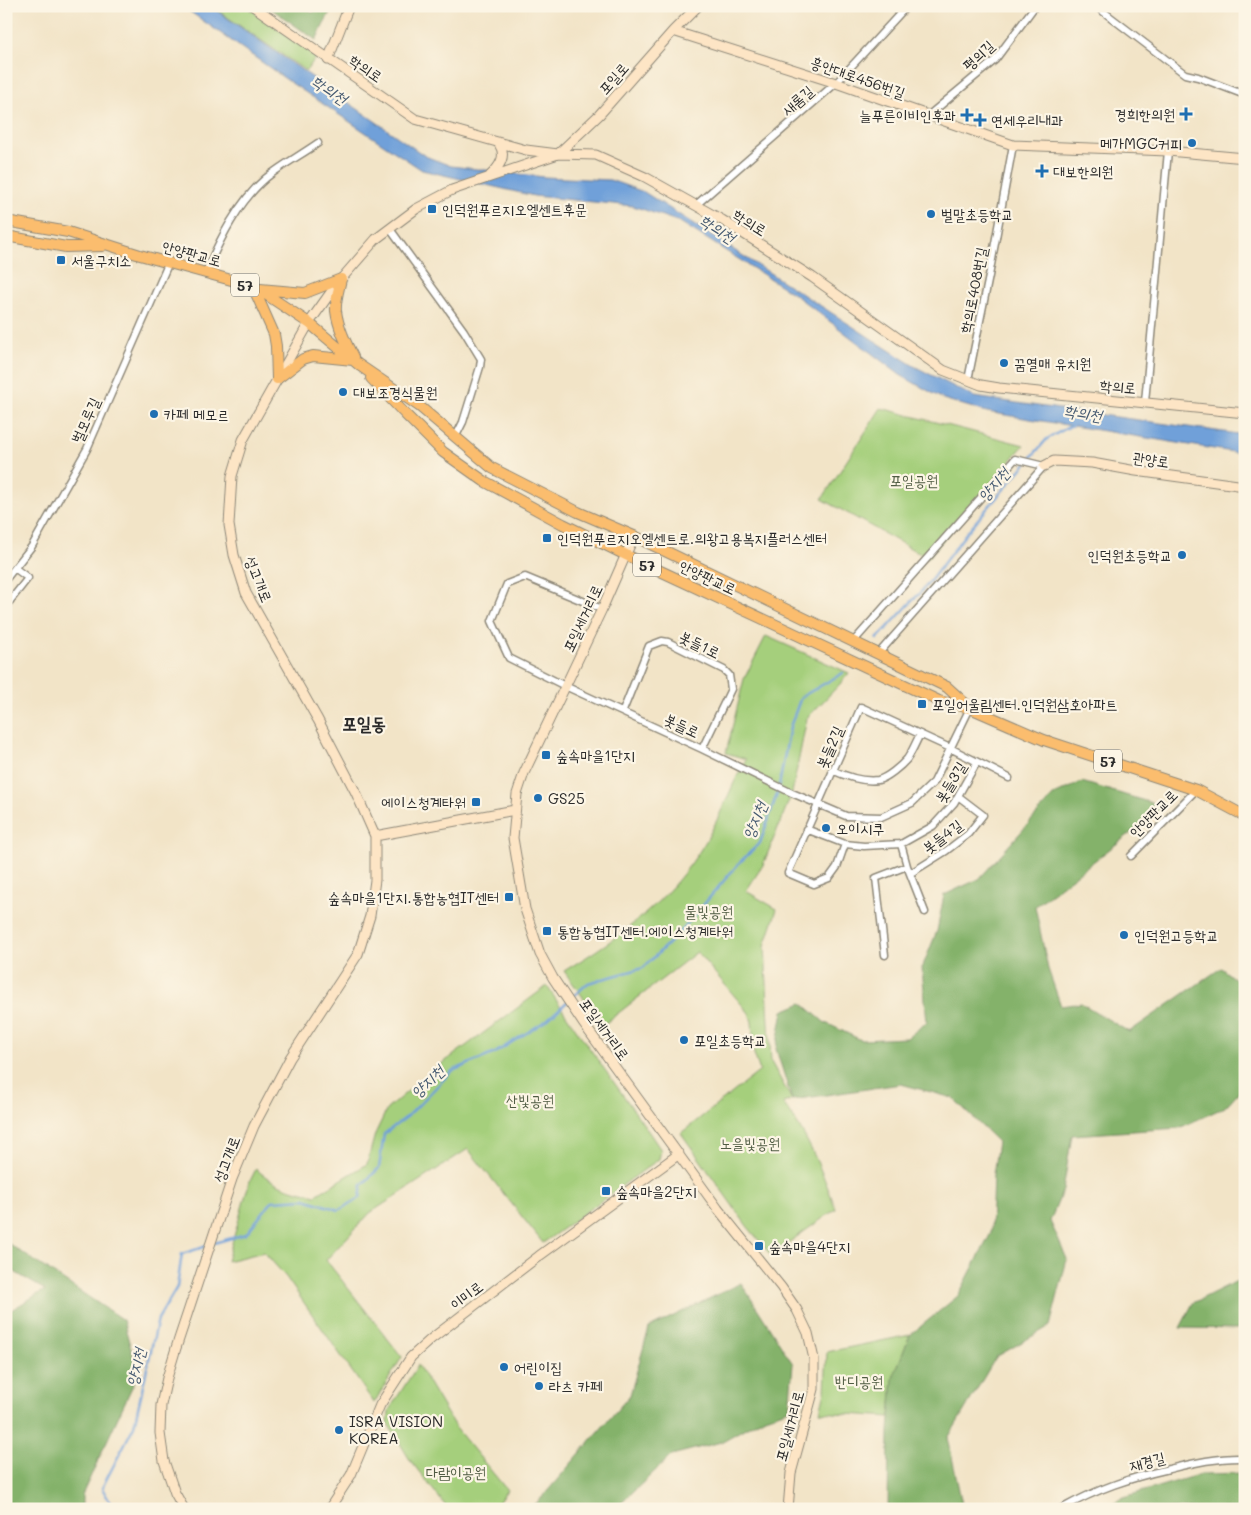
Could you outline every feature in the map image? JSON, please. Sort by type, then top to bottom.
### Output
[{"type":"main road","name":"안양판교로","points":[[6,221],[68,232],[235,281],[267,294],[309,323],[357,363],[419,406],[492,468],[578,512],[634,536],[948,686],[970,708]]},
{"type":"main road","name":"안양판교로","points":[[6,236],[66,247],[111,246]]},
{"type":"main road","points":[[277,379],[274,334],[254,289],[305,293],[341,279]]},
{"type":"main road","points":[[341,279],[336,311],[341,331],[357,363]]},
{"type":"main road","points":[[277,379],[303,359],[313,356],[357,363]]},
{"type":"main road","name":"안양판교로","points":[[357,363],[443,452],[476,475],[563,524],[939,701],[970,708],[1044,740],[1196,790],[1245,816]]},
{"type":"street","name":"학의로","points":[[253,6],[415,119],[501,147],[558,154],[596,156],[645,177],[722,220],[812,277],[943,370],[980,384],[999,388],[1245,412]]},
{"type":"street","points":[[328,60],[349,6]]},
{"type":"street","name":"포일로","points":[[390,229],[416,209],[452,190],[558,154],[599,115],[673,30],[698,6]]},
{"type":"street","name":"새롬길","points":[[696,206],[836,83],[907,6]]},
{"type":"street","name":"평의길","points":[[929,115],[995,60],[1035,6]]},
{"type":"street","points":[[1096,6],[1185,74],[1245,95]]},
{"type":"street","name":"흥안대로456번길","points":[[673,30],[836,83],[1013,145],[1168,151],[1245,158]]},
{"type":"street","points":[[206,272],[218,244],[243,202],[266,178],[318,143]]},
{"type":"street","name":"학의로408번길","points":[[968,380],[1013,145]]},
{"type":"street","points":[[490,176],[499,166],[501,147]]},
{"type":"street","points":[[1144,402],[1168,151]]},
{"type":"street","points":[[309,323],[341,279],[376,239],[390,229],[464,331],[480,359],[480,367],[463,422],[455,438]]},
{"type":"street","name":"벌모루길","points":[[6,579],[16,569],[32,546],[87,449],[169,262]]},
{"type":"street","name":"성고개로","points":[[184,1509],[175,1493],[164,1461],[160,1433],[162,1405],[167,1378],[176,1348],[232,1179],[254,1126],[290,1058],[358,954],[370,916],[375,880],[375,836],[356,793],[318,720],[246,593],[234,556],[229,525],[232,476],[243,440],[309,323]]},
{"type":"street","points":[[854,642],[1015,459],[1044,466],[879,654]]},
{"type":"street","name":"관양로","points":[[1044,466],[1054,461],[1092,463],[1245,486]]},
{"type":"street","name":"포일세거리로","points":[[634,536],[602,609],[524,773],[517,794],[513,838],[525,909],[540,954],[565,996],[718,1209],[798,1310],[808,1333],[814,1359],[814,1389],[790,1473],[788,1509]]},
{"type":"street","points":[[6,606],[28,578],[16,569]]},
{"type":"street","name":"봇들로","points":[[602,609],[525,577],[507,584],[492,621],[509,658],[818,805],[846,816],[881,817],[912,803],[934,782],[970,708]]},
{"type":"street","name":"봇들1로","points":[[623,711],[649,646],[668,642],[724,670],[729,675],[731,689],[702,749]]},
{"type":"street","name":"봇들2길","points":[[845,844],[837,867],[830,878],[814,884],[788,873],[861,707],[950,748],[1008,778]]},
{"type":"street","points":[[832,770],[841,774],[879,780],[895,770],[908,758],[920,734]]},
{"type":"street","name":"봇들3길","points":[[806,830],[845,844],[864,846],[901,844],[933,826],[954,804],[977,762]]},
{"type":"street","name":"안양판교로","points":[[1130,856],[1196,790]]},
{"type":"street","name":"봇들4길","points":[[911,873],[961,840],[983,815],[958,796]]},
{"type":"street","points":[[375,836],[515,810]]},
{"type":"street","name":"봇들4길","points":[[901,844],[924,912]]},
{"type":"street","points":[[885,955],[876,878],[907,866]]},
{"type":"street","name":"이미로","points":[[330,1509],[351,1475],[380,1405],[411,1357],[431,1339],[539,1256],[679,1154]]},
{"type":"street","name":"재경길","points":[[1061,1509],[1087,1494],[1128,1478],[1194,1462],[1245,1458]]},
{"type":"green space","points":[[211,6],[246,6],[317,56],[306,71]]},
{"type":"green space","points":[[267,6],[302,6],[313,13],[318,6],[333,6],[316,40]]},
{"type":"green space","name":"포일공원","points":[[881,408],[1024,445],[928,558],[822,499]]},
{"type":"green space","name":"물빛공원","points":[[766,636],[849,673],[807,718],[792,793],[763,865],[746,891],[777,909],[765,946],[771,1062],[792,1100],[783,1103],[807,1141],[836,1209],[771,1255],[747,1226],[681,1133],[760,1071],[754,1054],[752,1022],[749,1013],[697,952],[603,1025],[564,971],[606,944],[644,915],[677,882],[706,841],[746,759],[726,753],[744,679]]},
{"type":"green space","points":[[1082,782],[1165,807],[1035,906],[1048,969],[1061,1006],[1081,1003],[1129,1032],[1221,968],[1245,987],[1245,1085],[1225,1107],[1179,1128],[1072,1135],[1063,1190],[1050,1221],[1067,1259],[1050,1326],[996,1357],[948,1438],[963,1509],[888,1509],[889,1431],[893,1378],[910,1335],[958,1296],[991,1233],[993,1174],[998,1142],[953,1098],[901,1084],[792,1100],[776,1049],[783,1011],[802,1003],[824,1022],[861,1040],[907,1038],[927,1022],[922,968],[937,931],[944,895],[979,879],[1054,795]]},
{"type":"green space","name":"산빛공원","points":[[547,986],[661,1150],[659,1159],[543,1243],[468,1149],[370,1213],[326,1260],[402,1357],[374,1403],[286,1277],[264,1252],[227,1261],[249,1183],[256,1169],[271,1180],[284,1186],[316,1195],[367,1164],[375,1134],[387,1109],[428,1074]]},
{"type":"green space","points":[[6,1242],[123,1320],[138,1374],[82,1495],[82,1509],[6,1509],[6,1313],[45,1290],[6,1267]]},
{"type":"green space","points":[[1245,1277],[1245,1329],[1180,1328],[1193,1303]]},
{"type":"green space","points":[[741,1283],[793,1364],[789,1409],[763,1418],[721,1442],[672,1455],[615,1509],[528,1509],[538,1502],[630,1395],[649,1328]]},
{"type":"green space","name":"반디공원","points":[[910,1335],[893,1378],[890,1417],[820,1412],[825,1391],[827,1352]]},
{"type":"green space","name":"다람이공원","points":[[418,1365],[455,1427],[507,1490],[494,1509],[448,1509],[410,1460],[388,1424],[389,1410]]},
{"type":"green space","points":[[1245,1473],[1245,1509],[1102,1509],[1124,1497],[1201,1474]]},
{"type":"water","name":"학의천","points":[[182,6],[210,6],[425,156],[451,166],[544,177],[610,180],[644,192],[914,366],[974,397],[1245,435],[1245,454],[987,412],[943,399],[900,375],[794,294],[680,222],[633,206],[534,196],[422,170],[290,82]]},
{"type":"waterway","name":"양지천","points":[[877,639],[928,584],[967,532],[1047,439],[1074,424]]},
{"type":"waterway","name":"양지천","points":[[214,1243],[246,1234],[272,1201],[305,1199],[339,1210],[360,1198],[362,1185],[379,1168],[384,1134],[408,1116],[452,1071],[495,1053],[547,1020],[588,983],[643,968],[682,930],[739,863],[760,843],[778,791],[790,727],[801,697],[843,673]]},
{"type":"waterway","name":"양지천","points":[[114,1509],[102,1488],[134,1426],[158,1319],[177,1287],[182,1254],[207,1246]]},
{"type":"place","name":"경희한의원","points":[[1186,114]]},
{"type":"place","name":"늘푸른이비인후과","points":[[967,115]]},
{"type":"place","name":"연세우리내과","points":[[980,120]]},
{"type":"place","name":"메가MGC커피","points":[[1192,143]]},
{"type":"place","name":"대보한의원","points":[[1042,171]]},
{"type":"place","name":"인덕원푸르지오엘센트후문","points":[[432,209]]},
{"type":"place","name":"벌말초등학교","points":[[931,214]]},
{"type":"place","name":"서울구치소","points":[[61,260]]},
{"type":"place","name":"꿈열매 유치원","points":[[1004,363]]},
{"type":"place","name":"대보조경식물원","points":[[343,392]]},
{"type":"place","name":"카페 메모르","points":[[154,414]]},
{"type":"place","name":"인덕원푸르지오엘센트로.의왕고용복지플러스센터","points":[[547,538]]},
{"type":"place","name":"인덕원초등학교","points":[[1182,555]]},
{"type":"place","name":"포일어울림센터.인덕원삼호아파트","points":[[922,704]]},
{"type":"place","name":"숲속마을1단지","points":[[546,755]]},
{"type":"place","name":"GS25","points":[[538,798]]},
{"type":"place","name":"에이스청계타워","points":[[476,802]]},
{"type":"place","name":"오이시쿠","points":[[826,828]]},
{"type":"place","name":"숲속마을1단지.통합농협IT센터","points":[[509,897]]},
{"type":"place","name":"통합농협IT센터.에이스청계타워","points":[[547,931]]},
{"type":"place","name":"인덕원고등학교","points":[[1124,935]]},
{"type":"place","name":"포일초등학교","points":[[684,1040]]},
{"type":"place","name":"숲속마을2단지","points":[[606,1191]]},
{"type":"place","name":"숲속마을4단지","points":[[759,1246]]},
{"type":"place","name":"어린이집","points":[[504,1367]]},
{"type":"place","name":"라츠 카페","points":[[539,1386]]},
{"type":"place","name":"ISRA VISION KOREA","points":[[339,1430]]},
{"type":"district","name":"포일동","points":[[364,723]]},
{"type":"park label","name":"노을빛공원","points":[[750,1143]]}]
